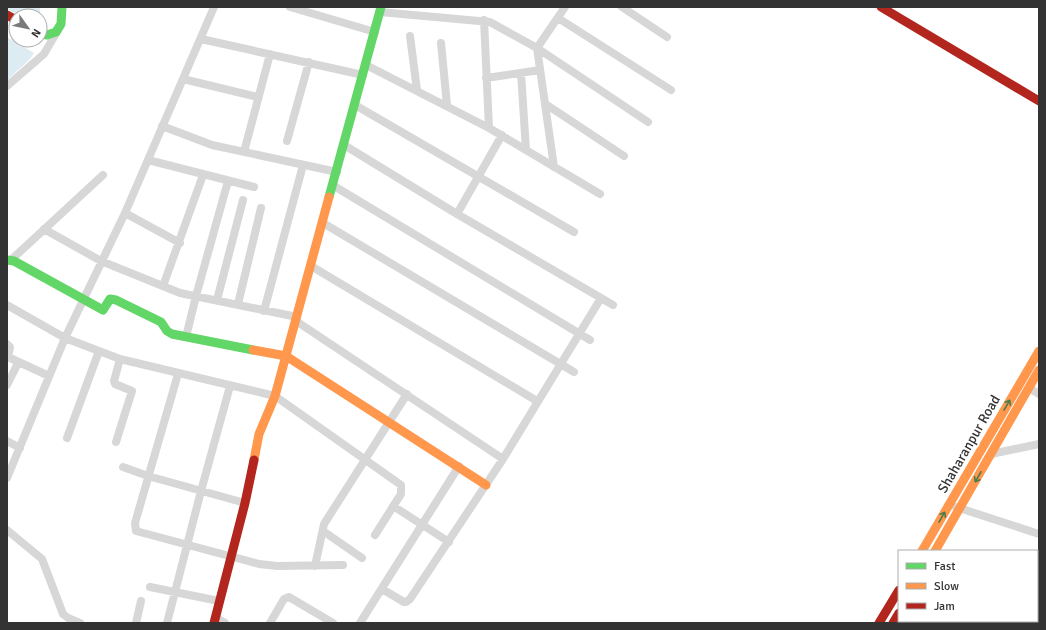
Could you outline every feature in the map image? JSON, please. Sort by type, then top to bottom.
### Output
[{"type":"street","points":[[7,86],[44,54],[61,25],[62,7]]},
{"type":"street","points":[[8,474],[65,338],[125,213],[214,7]]},
{"type":"street","points":[[290,7],[375,32]]},
{"type":"street","points":[[554,167],[537,48],[565,7]]},
{"type":"street","points":[[622,7],[667,37]]},
{"type":"street","points":[[881,7],[1039,101]]},
{"type":"street","points":[[226,623],[214,620],[245,503],[259,434],[275,396],[334,186],[381,10],[484,20],[496,24],[537,48],[648,122]]},
{"type":"street","points":[[558,18],[671,90]]},
{"type":"street","points":[[484,20],[489,128]]},
{"type":"street","points":[[48,34],[53,34],[58,30]]},
{"type":"street","points":[[410,36],[417,90]]},
{"type":"street","points":[[201,39],[363,75]]},
{"type":"street","points":[[442,43],[447,105]]},
{"type":"street","points":[[244,152],[270,54]]},
{"type":"street","points":[[287,141],[309,62]]},
{"type":"street","points":[[366,65],[447,105],[502,135],[600,194]]},
{"type":"street","points":[[486,78],[540,70]]},
{"type":"street","points":[[522,73],[526,150]]},
{"type":"street","points":[[183,79],[258,96]]},
{"type":"street","points":[[355,105],[574,232]]},
{"type":"street","points":[[546,105],[624,156]]},
{"type":"street","points":[[162,126],[203,142],[337,172]]},
{"type":"street","points":[[457,214],[502,135]]},
{"type":"street","points":[[344,145],[457,214],[613,305]]},
{"type":"street","points":[[148,160],[254,188]]},
{"type":"street","points":[[264,311],[303,165]]},
{"type":"street","points":[[102,175],[9,260],[82,300],[104,310],[108,301],[113,299],[161,322],[170,333],[286,356],[459,466],[486,485]]},
{"type":"street","points":[[163,286],[180,243],[203,175]]},
{"type":"street","points":[[186,337],[228,181]]},
{"type":"street","points":[[334,186],[590,340]]},
{"type":"street","points":[[217,300],[243,200]]},
{"type":"street","points":[[238,304],[261,208]]},
{"type":"street","points":[[125,213],[180,243]]},
{"type":"street","points":[[323,223],[574,372]]},
{"type":"street","points":[[44,229],[101,261],[163,286],[196,296],[238,304],[296,319],[503,458]]},
{"type":"street","points":[[311,266],[536,401]]},
{"type":"street","points":[[382,589],[404,602],[408,602],[486,485],[600,298]]},
{"type":"street","points":[[7,305],[65,338],[120,359],[275,396],[401,485],[401,494],[375,535]]},
{"type":"street","points":[[7,344],[10,347],[8,357],[49,376]]},
{"type":"street","points":[[67,438],[99,351]]},
{"type":"street","name":"Shaharanpur Road","points":[[923,550],[1039,351]]},
{"type":"street","points":[[116,442],[132,391],[116,384],[114,381],[120,359]]},
{"type":"street","points":[[7,385],[18,362]]},
{"type":"street","name":"Shaharanpur Road","points":[[936,550],[1039,370]]},
{"type":"street","points":[[178,374],[135,523],[136,531],[231,558],[268,565],[315,566],[343,564]]},
{"type":"street","points":[[167,623],[174,591],[230,386]]},
{"type":"street","points":[[1029,388],[1039,394]]},
{"type":"street","points":[[315,566],[324,524],[407,394]]},
{"type":"street","points":[[7,441],[20,448]]},
{"type":"street","points":[[991,454],[1039,444]]},
{"type":"street","points":[[360,623],[459,466]]},
{"type":"street","points":[[123,467],[148,476],[245,503]]},
{"type":"street","points":[[950,504],[1039,534]]},
{"type":"street","points":[[393,506],[449,542]]},
{"type":"street","points":[[7,530],[42,559],[63,614],[77,623],[80,623]]},
{"type":"street","points":[[323,531],[362,558]]},
{"type":"street","points":[[150,587],[219,602]]},
{"type":"street","points":[[880,623],[898,592]]},
{"type":"street","points":[[270,623],[287,597],[292,598],[324,621],[333,623]]},
{"type":"street","points":[[136,623],[141,601]]},
{"type":"shaded area","points":[[7,7],[40,8],[8,8],[7,9]]},
{"type":"shaded area","points":[[7,37],[8,48],[26,48],[34,53],[29,60],[7,80]]},
{"type":"traffic: fast","points":[[48,35],[56,32],[61,24],[62,7]]},
{"type":"traffic: fast","points":[[329,197],[381,7]]},
{"type":"traffic: fast","points":[[7,260],[14,261],[103,310],[110,299],[116,300],[161,322],[167,331],[172,334],[253,350]]},
{"type":"traffic: slow","points":[[254,460],[259,434],[275,396],[329,197]]},
{"type":"traffic: slow","points":[[253,350],[286,356],[486,485]]},
{"type":"traffic: slow","points":[[923,550],[1039,351]]},
{"type":"traffic: slow","points":[[936,550],[1039,370]]},
{"type":"traffic: jam","points":[[881,7],[1039,101]]},
{"type":"traffic: jam","points":[[214,623],[245,503],[254,460]]},
{"type":"traffic: jam","points":[[879,623],[898,592]]},
{"type":"traffic: jam","points":[[893,623],[898,615]]}]
